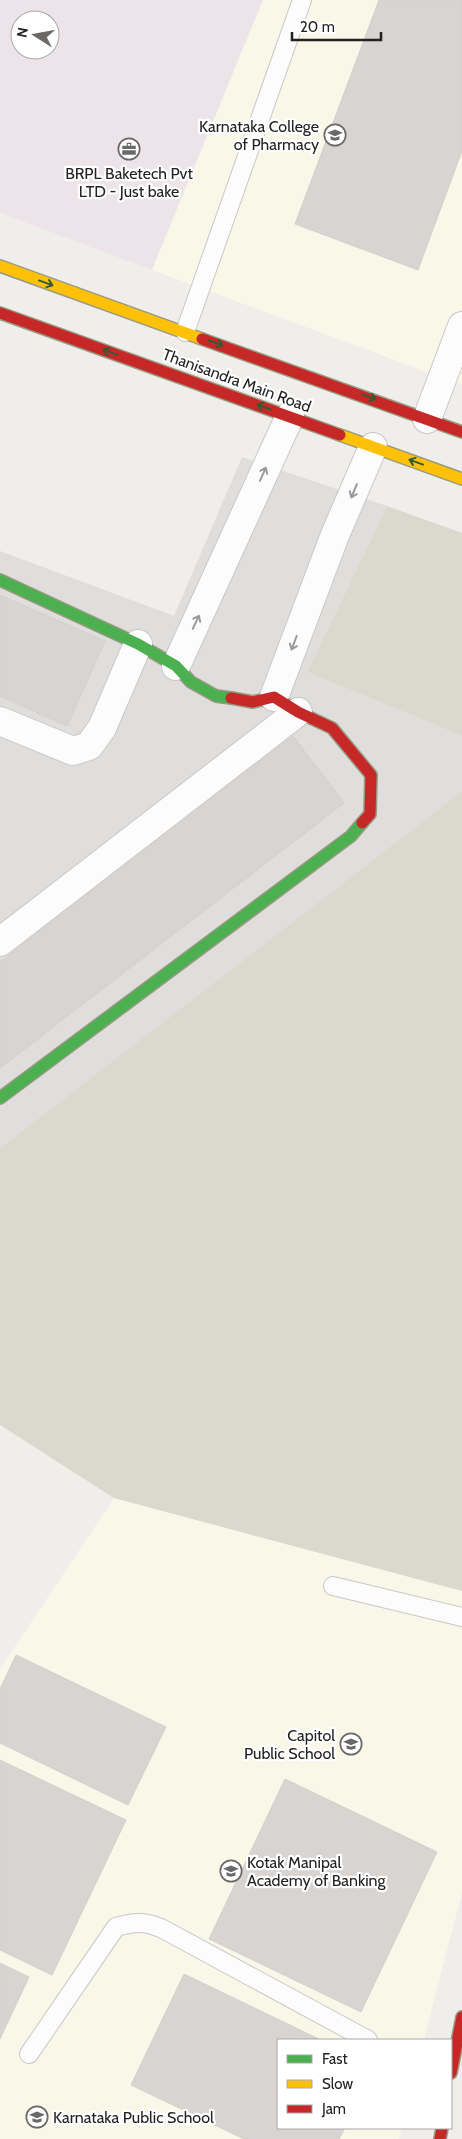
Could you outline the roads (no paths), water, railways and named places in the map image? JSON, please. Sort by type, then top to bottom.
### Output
[{"type":"street","name":"Thanisandra Main Road","points":[[0,266],[462,432]]},
{"type":"street","name":"Thanisandra Main Road","points":[[0,313],[462,479]]},
{"type":"street","points":[[427,418],[462,326]]},
{"type":"street","points":[[176,666],[290,416]]},
{"type":"street","points":[[274,697],[335,535],[373,447]]},
{"type":"street","points":[[0,580],[138,644],[176,666],[191,682],[216,696],[253,702],[274,697],[298,712],[332,728],[371,775],[370,814],[351,836],[0,1098]]},
{"type":"street","points":[[0,721],[73,751],[89,746],[102,728],[138,644]]},
{"type":"street","points":[[0,942],[298,712]]},
{"type":"street","points":[[452,2068],[462,2017]]},
{"type":"lane","points":[[185,332],[302,0]]},
{"type":"lane","points":[[333,1586],[462,1617]]},
{"type":"lane","points":[[29,2054],[116,1927],[132,1922],[147,1922],[161,1928],[366,2039]]},
{"type":"place","name":"Karnataka College of Pharmacy","points":[[335,135]]},
{"type":"place","name":"BRPL Baketech Pvt LTD - Just bake","points":[[129,149]]},
{"type":"place","name":"Capitol Public School","points":[[351,1744]]},
{"type":"place","name":"Kotak Manipal Academy of Banking","points":[[231,1871]]},
{"type":"place","name":"Karnataka Public School","points":[[37,2117]]}]
